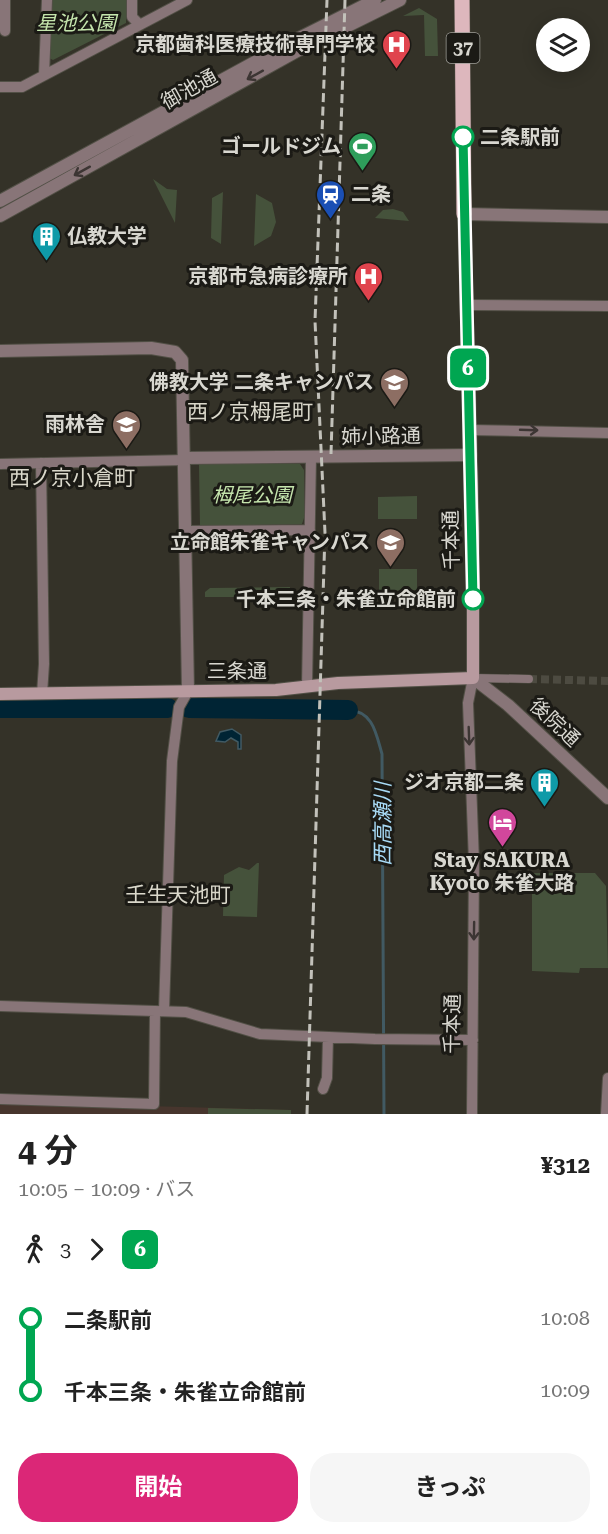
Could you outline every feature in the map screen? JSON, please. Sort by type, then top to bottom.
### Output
[{"type":"main road","name":"千本通","points":[[462,0],[473,678]]},
{"type":"main road","name":"三条通","points":[[0,694],[189,691],[473,678]]},
{"type":"street","points":[[5,0],[5,32]]},
{"type":"street","points":[[44,75],[47,0]]},
{"type":"street","points":[[132,0],[132,17],[140,25]]},
{"type":"street","points":[[0,87],[22,87],[140,25],[173,3],[187,0]]},
{"type":"street","name":"御池通","points":[[0,201],[355,5],[375,0]]},
{"type":"street","name":"御池通","points":[[0,216],[299,50],[400,0]]},
{"type":"street","points":[[128,131],[134,143]]},
{"type":"street","points":[[464,214],[608,217]]},
{"type":"street","points":[[468,305],[608,306]]},
{"type":"street","points":[[0,351],[151,348],[175,352],[182,360],[184,369],[189,691],[178,707],[172,761],[154,1104],[0,1099]]},
{"type":"street","points":[[470,430],[608,433]]},
{"type":"street","name":"姉小路通","points":[[0,464],[471,455]]},
{"type":"street","points":[[307,687],[311,457]]},
{"type":"street","points":[[41,463],[44,607],[42,694]]},
{"type":"street","points":[[186,531],[310,530]]},
{"type":"street","points":[[473,678],[529,679]]},
{"type":"street","name":"後院通","points":[[473,678],[508,705],[608,798]]},
{"type":"street","name":"千本通","points":[[472,1114],[474,862],[468,703],[473,678]]},
{"type":"street","points":[[0,1006],[198,1014],[260,1034],[473,1040]]},
{"type":"street","points":[[323,1089],[327,1078],[328,1037]]},
{"type":"street","points":[[606,1114],[608,1078]]},
{"type":"shaded area","points":[[0,1102],[291,1110],[291,1114],[0,1114]]},
{"type":"green space","name":"星池公園","points":[[52,0],[127,0],[126,23],[53,60],[49,58]]},
{"type":"green space","points":[[419,8],[437,19],[438,56],[425,56],[424,15],[403,16]]},
{"type":"green space","points":[[153,179],[167,189],[177,190],[175,223]]},
{"type":"green space","points":[[223,192],[221,244],[211,238],[212,198]]},
{"type":"green space","points":[[256,194],[272,203],[276,222],[271,236],[254,246]]},
{"type":"green space","points":[[393,209],[403,212],[409,221],[375,218],[383,210]]},
{"type":"green space","name":"栂尾公園","points":[[199,464],[300,464],[304,470],[302,524],[200,526]]},
{"type":"green space","points":[[417,496],[417,519],[378,519],[378,497]]},
{"type":"green space","points":[[403,538],[403,549],[381,549],[381,539]]},
{"type":"green space","points":[[379,569],[417,569],[417,590],[379,591]]},
{"type":"green space","points":[[290,587],[290,597],[205,597],[205,592],[210,588]]},
{"type":"green space","points":[[259,863],[257,917],[223,916],[224,875],[239,867],[249,870]]},
{"type":"green space","points":[[532,873],[595,873],[606,886],[608,968],[580,968],[579,973],[532,971]]},
{"type":"green space","points":[[208,1108],[291,1110],[291,1114],[208,1114]]},
{"type":"water","points":[[232,729],[241,735],[241,749],[238,749],[238,742],[231,738],[225,742],[216,741],[220,732]]},
{"type":"waterway","name":"西高瀬川","points":[[0,708],[168,708]]},
{"type":"waterway","name":"西高瀬川","points":[[189,708],[348,710]]},
{"type":"waterway","name":"西高瀬川","points":[[348,710],[363,714],[372,724],[382,754],[384,1114]]},
{"type":"tunnel","points":[[529,679],[608,681]]},
{"type":"railway","points":[[307,1114],[325,533],[315,321],[327,0]]},
{"type":"railway","points":[[331,454],[345,0]]},
{"type":"bus line","name":"6","points":[[463,137],[473,599]]},
{"type":"place","name":"京都歯科医療技術専門学校","points":[[396,70]]},
{"type":"place","name":"二条駅前","points":[[463,137]]},
{"type":"place","name":"ゴールドジム","points":[[362,172]]},
{"type":"place","name":"二条","points":[[330,220]]},
{"type":"place","name":"仏教大学","points":[[46,262]]},
{"type":"place","name":"京都市急病診療所","points":[[369,302]]},
{"type":"place","name":"佛教大学 二条キャンパス","points":[[395,408]]},
{"type":"place","name":"雨林舎","points":[[126,450]]},
{"type":"place","name":"立命館朱雀キャンパス","points":[[391,568]]},
{"type":"place","name":"千本三条・朱雀立命館前","points":[[473,599]]},
{"type":"place","name":"ジオ京都二条","points":[[545,808]]},
{"type":"place","name":"Stay SAKURA Kyoto 朱雀大路","points":[[502,848]]},
{"type":"district","name":"西ノ京栂尾町","points":[[250,412]]},
{"type":"district","name":"西ノ京小倉町","points":[[72,478]]},
{"type":"district","name":"壬生天池町","points":[[178,895]]}]
